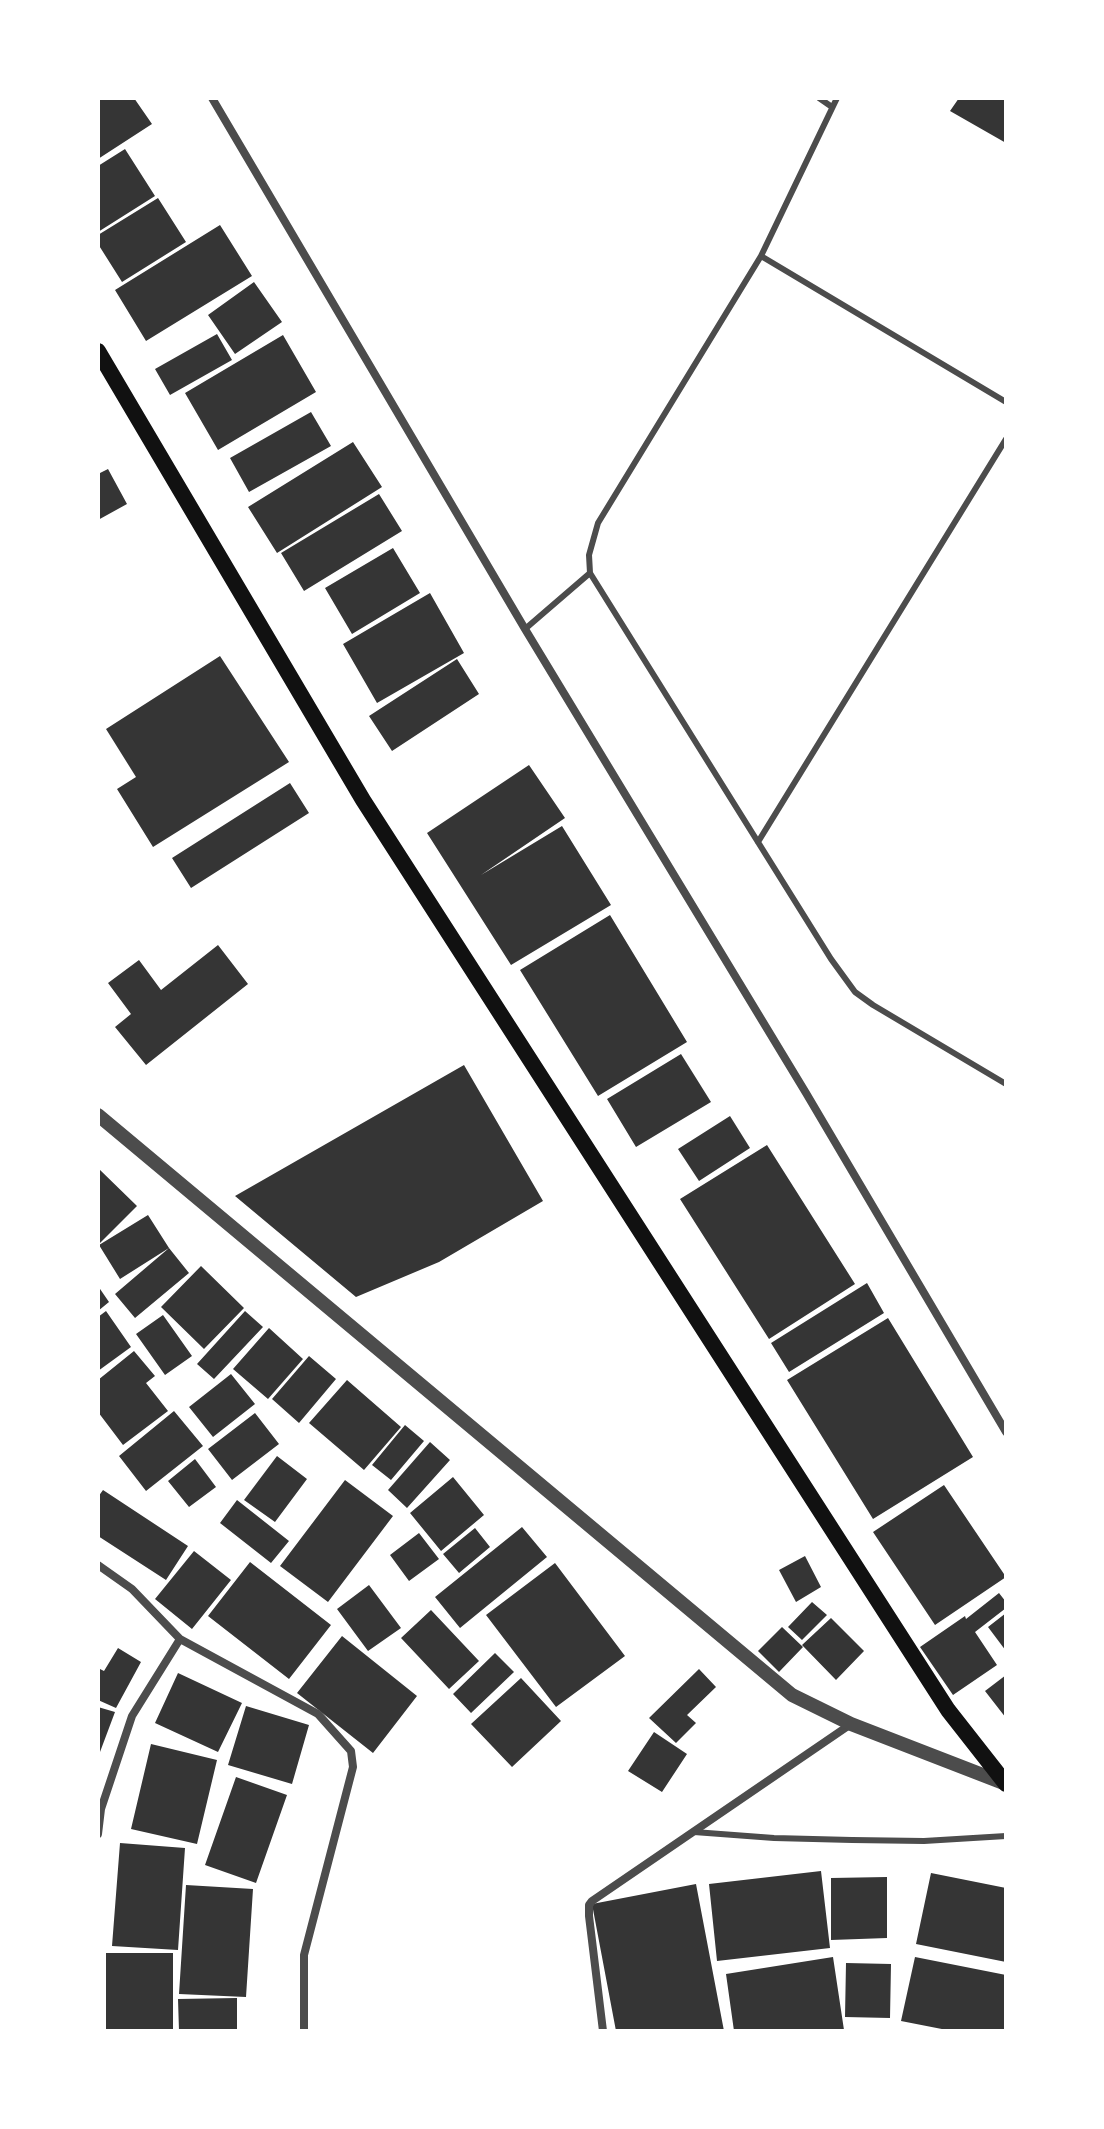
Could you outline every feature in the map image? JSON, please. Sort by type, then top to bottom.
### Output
[{"type":"main road","points":[[98,351],[363,800],[948,1710],[1006,1784]]},
{"type":"street","points":[[212,98],[525,629],[806,1093],[1006,1432]]},
{"type":"street","points":[[98,1115],[792,1695],[851,1724],[1006,1784]]},
{"type":"street","points":[[98,1565],[132,1589],[180,1639],[318,1714],[351,1751],[353,1767],[304,1955],[304,2031]]},
{"type":"street","points":[[98,1834],[101,1809],[132,1716],[180,1639]]},
{"type":"street","points":[[603,2031],[589,1905],[851,1724]]},
{"type":"lane","points":[[819,98],[832,107]]},
{"type":"lane","points":[[837,98],[761,256],[598,523],[589,555],[590,573],[831,959],[855,992],[1006,1084]]},
{"type":"lane","points":[[761,256],[1006,402]]},
{"type":"lane","points":[[758,842],[1006,439]]},
{"type":"lane","points":[[525,629],[590,573]]},
{"type":"lane","points":[[691,1832],[774,1838],[924,1841],[1006,1836]]},
{"type":"building","points":[[98,98],[134,98],[152,124],[98,159]]},
{"type":"building","points":[[959,98],[1006,98],[1006,143],[950,111]]},
{"type":"building","points":[[125,149],[155,196],[98,232],[98,166]]},
{"type":"building","points":[[158,198],[186,242],[122,282],[98,244],[98,235]]},
{"type":"building","points":[[220,225],[252,276],[146,341],[115,290]]},
{"type":"building","points":[[254,282],[282,322],[235,354],[208,315]]},
{"type":"building","points":[[217,334],[232,360],[170,395],[155,369]]},
{"type":"building","points":[[283,335],[316,392],[218,450],[185,393]]},
{"type":"building","points":[[311,412],[331,446],[249,492],[230,458]]},
{"type":"building","points":[[353,442],[382,487],[277,553],[248,507]]},
{"type":"building","points":[[108,469],[127,504],[98,520],[98,474]]},
{"type":"building","points":[[379,494],[402,531],[304,591],[281,553]]},
{"type":"building","points":[[393,548],[420,593],[352,634],[325,588]]},
{"type":"building","points":[[430,593],[464,653],[377,703],[343,644]]},
{"type":"building","points":[[220,656],[289,762],[153,847],[117,789],[136,777],[106,729]]},
{"type":"building","points":[[457,659],[479,694],[392,751],[369,716]]},
{"type":"building","points":[[529,765],[565,818],[481,875],[562,826],[611,905],[511,965],[427,833]]},
{"type":"building","points":[[290,783],[309,813],[191,888],[172,858]]},
{"type":"building","points":[[610,915],[687,1042],[598,1096],[520,970]]},
{"type":"building","points":[[218,945],[248,984],[146,1065],[115,1027],[131,1014],[108,983],[139,960],[161,990]]},
{"type":"building","points":[[681,1054],[711,1102],[636,1147],[607,1099]]},
{"type":"building","points":[[464,1065],[543,1201],[439,1262],[356,1297],[235,1196]]},
{"type":"building","points":[[730,1116],[750,1148],[699,1181],[678,1149]]},
{"type":"building","points":[[767,1145],[855,1284],[769,1339],[680,1199]]},
{"type":"building","points":[[98,1168],[137,1206],[98,1245]]},
{"type":"building","points":[[148,1215],[169,1248],[120,1279],[99,1245]]},
{"type":"building","points":[[169,1248],[189,1273],[135,1318],[115,1294]]},
{"type":"building","points":[[201,1266],[244,1308],[204,1349],[161,1307]]},
{"type":"building","points":[[867,1283],[884,1313],[789,1372],[771,1343]]},
{"type":"building","points":[[98,1286],[109,1302],[98,1311]]},
{"type":"building","points":[[106,1311],[131,1347],[98,1371],[98,1317]]},
{"type":"building","points":[[245,1311],[263,1327],[214,1379],[197,1364]]},
{"type":"building","points":[[163,1315],[192,1356],[165,1375],[136,1334]]},
{"type":"building","points":[[888,1318],[973,1457],[873,1519],[787,1380]]},
{"type":"building","points":[[269,1328],[303,1359],[268,1399],[233,1369]]},
{"type":"building","points":[[134,1351],[155,1376],[146,1383],[168,1411],[123,1445],[98,1412],[98,1380]]},
{"type":"building","points":[[309,1356],[336,1379],[299,1423],[272,1399]]},
{"type":"building","points":[[231,1374],[255,1404],[213,1437],[189,1407]]},
{"type":"building","points":[[347,1380],[401,1427],[364,1470],[309,1423]]},
{"type":"building","points":[[174,1411],[203,1446],[146,1491],[119,1456]]},
{"type":"building","points":[[255,1413],[279,1444],[232,1480],[208,1449]]},
{"type":"building","points":[[405,1425],[424,1441],[391,1480],[372,1465]]},
{"type":"building","points":[[430,1442],[450,1460],[407,1508],[388,1490]]},
{"type":"building","points":[[277,1456],[307,1479],[275,1522],[244,1500]]},
{"type":"building","points":[[195,1459],[216,1487],[189,1507],[168,1481]]},
{"type":"building","points":[[453,1477],[484,1515],[441,1551],[410,1513]]},
{"type":"building","points":[[345,1480],[393,1516],[328,1602],[280,1566]]},
{"type":"building","points":[[944,1485],[1006,1577],[935,1625],[873,1532]]},
{"type":"building","points":[[103,1490],[188,1546],[166,1580],[98,1536],[98,1497]]},
{"type":"building","points":[[237,1500],[289,1541],[271,1563],[220,1523]]},
{"type":"building","points":[[522,1527],[547,1557],[460,1628],[435,1597]]},
{"type":"building","points":[[475,1528],[490,1547],[459,1573],[443,1554]]},
{"type":"building","points":[[419,1533],[439,1559],[409,1581],[390,1555]]},
{"type":"building","points":[[194,1551],[231,1580],[192,1629],[155,1599]]},
{"type":"building","points":[[805,1556],[821,1587],[796,1602],[779,1570]]},
{"type":"building","points":[[250,1562],[331,1625],[289,1679],[208,1616]]},
{"type":"building","points":[[555,1563],[625,1656],[556,1707],[486,1615]]},
{"type":"building","points":[[369,1585],[401,1628],[368,1651],[337,1609]]},
{"type":"building","points":[[999,1593],[1006,1602],[1006,1608],[975,1632],[997,1665],[953,1695],[920,1647],[965,1616],[966,1619]]},
{"type":"building","points":[[812,1602],[827,1615],[802,1640],[788,1627]]},
{"type":"building","points":[[431,1610],[479,1661],[449,1689],[401,1638]]},
{"type":"building","points":[[1006,1613],[1006,1651],[988,1627]]},
{"type":"building","points":[[831,1618],[864,1651],[836,1680],[802,1645]]},
{"type":"building","points":[[782,1627],[803,1647],[779,1672],[758,1651]]},
{"type":"building","points":[[342,1636],[417,1696],[373,1753],[297,1693]]},
{"type":"building","points":[[118,1648],[141,1662],[116,1708],[98,1700],[98,1668],[104,1671]]},
{"type":"building","points":[[495,1653],[514,1672],[471,1713],[453,1694]]},
{"type":"building","points":[[699,1669],[716,1687],[687,1715],[696,1723],[676,1743],[649,1718]]},
{"type":"building","points":[[178,1673],[242,1703],[218,1752],[155,1723]]},
{"type":"building","points":[[1006,1675],[1006,1718],[985,1691]]},
{"type":"building","points":[[521,1678],[561,1721],[512,1767],[471,1724]]},
{"type":"building","points":[[246,1706],[309,1725],[292,1784],[228,1765]]},
{"type":"building","points":[[98,1707],[115,1712],[100,1752],[98,1751]]},
{"type":"building","points":[[654,1732],[687,1754],[662,1792],[628,1771]]},
{"type":"building","points":[[151,1744],[217,1760],[197,1844],[131,1829]]},
{"type":"building","points":[[236,1777],[287,1795],[256,1883],[205,1865]]},
{"type":"building","points":[[120,1843],[185,1848],[178,1950],[112,1946]]},
{"type":"building","points":[[821,1871],[830,1948],[717,1961],[709,1884]]},
{"type":"building","points":[[931,1873],[1006,1888],[1006,1962],[916,1944]]},
{"type":"building","points":[[887,1877],[887,1938],[831,1940],[831,1878]]},
{"type":"building","points":[[696,1884],[724,2031],[616,2031],[592,1904]]},
{"type":"building","points":[[186,1885],[253,1889],[246,1997],[179,1994]]},
{"type":"building","points":[[106,1953],[173,1953],[173,2031],[106,2031]]},
{"type":"building","points":[[833,1957],[844,2030],[734,2031],[726,1974]]},
{"type":"building","points":[[915,1957],[1006,1975],[1006,2031],[952,2031],[901,2021]]},
{"type":"building","points":[[846,1963],[891,1964],[890,2018],[845,2017]]},
{"type":"building","points":[[237,1998],[237,2031],[179,2031],[178,1999]]}]
